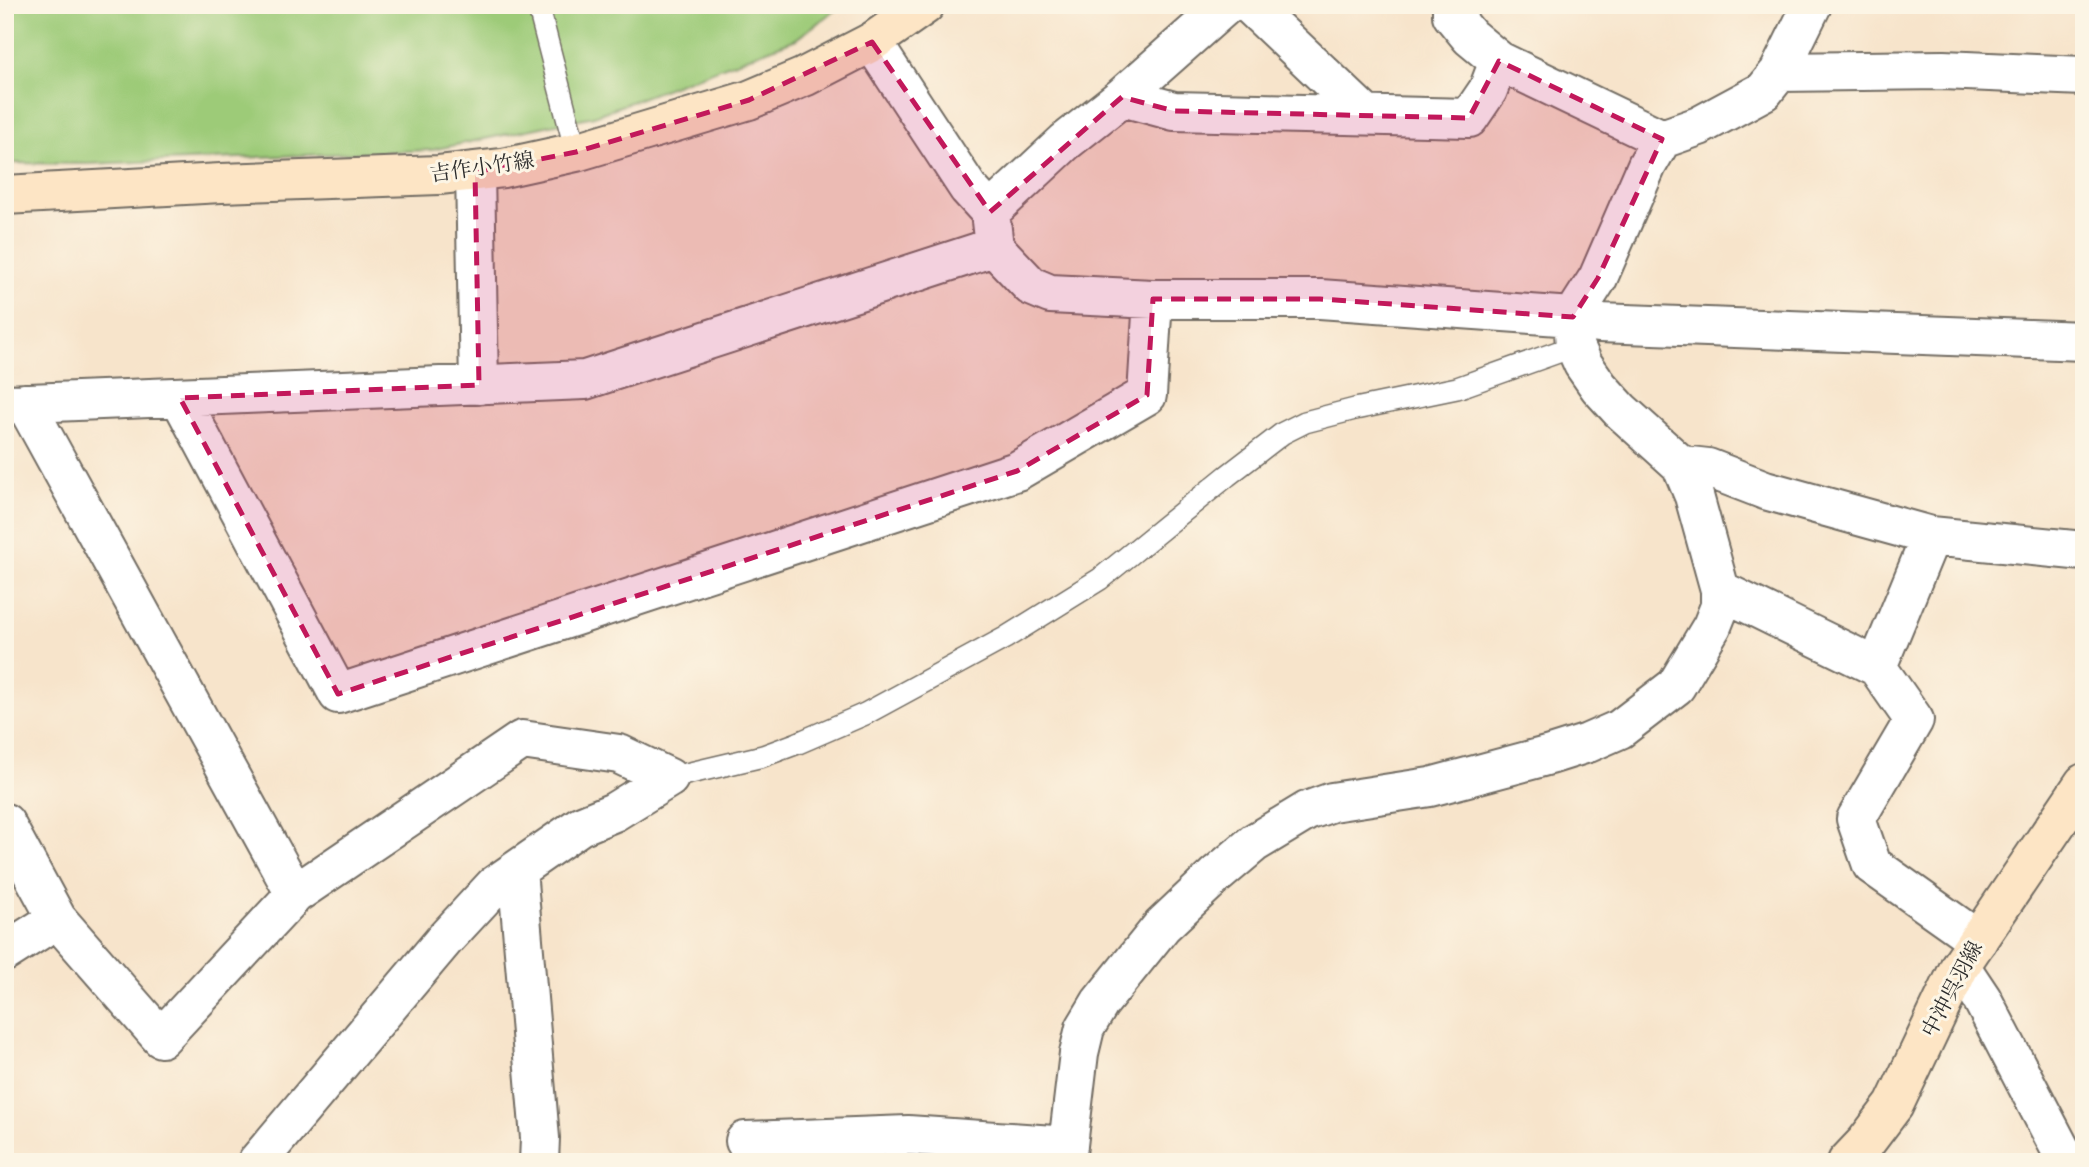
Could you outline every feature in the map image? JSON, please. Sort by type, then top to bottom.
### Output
[{"type":"main road","name":"吉作小竹線","points":[[5,195],[475,172],[576,152],[749,100],[804,77],[872,42],[925,5]]},
{"type":"main road","name":"中沖呉羽線","points":[[1847,1162],[1894,1105],[1969,953],[2084,783]]},
{"type":"street","points":[[295,894],[15,403],[585,380],[992,230],[1065,142],[1122,97],[1226,5]]},
{"type":"street","points":[[1250,5],[1365,114]]},
{"type":"street","points":[[1452,5],[1452,15],[1464,30],[1499,61],[1662,139]]},
{"type":"street","points":[[745,1141],[908,1135],[1067,1154],[1079,1053],[1085,1028],[1100,1003],[1162,926],[1254,843],[1307,811],[1332,802],[1399,793],[1563,751],[1620,729],[1676,686],[1712,626],[1720,606],[1720,590],[1694,496],[1681,465],[1620,410],[1599,387],[1583,364],[1574,332],[1647,165],[1662,139],[1699,126],[1764,91],[1779,72],[1812,5]]},
{"type":"street","points":[[872,42],[968,188],[992,230],[1031,286],[1050,294],[1153,299],[1320,299],[1574,332],[1600,323],[2084,341]]},
{"type":"street","points":[[1122,97],[1174,111],[1469,118],[1488,90],[1499,61]]},
{"type":"street","points":[[1779,72],[1943,70],[2084,76]]},
{"type":"street","points":[[475,172],[479,385]]},
{"type":"street","points":[[180,398],[338,694],[1017,471],[1147,395],[1153,299]]},
{"type":"street","points":[[1681,465],[1708,468],[1765,490],[1931,536],[2084,551]]},
{"type":"street","points":[[1877,667],[1931,536]]},
{"type":"street","points":[[1720,590],[1877,667],[1914,720],[1856,819],[1872,865],[1969,953],[1982,999],[2067,1162]]},
{"type":"street","points":[[5,823],[57,919],[161,1038],[295,894],[522,740],[618,754],[669,778]]},
{"type":"street","points":[[257,1162],[444,939],[495,886],[580,826],[614,812],[669,778]]},
{"type":"street","points":[[517,870],[540,1139],[539,1162]]},
{"type":"street","points":[[5,952],[57,919]]},
{"type":"lane","points":[[538,5],[576,152]]},
{"type":"lane","points":[[669,778],[763,756],[798,743],[865,714],[1005,638],[1100,579],[1283,433],[1305,422],[1457,388],[1574,332]]},
{"type":"highlighted area","points":[[872,42],[990,212],[1122,97],[1174,111],[1469,118],[1499,61],[1662,139],[1598,278],[1573,317],[1320,299],[1153,299],[1147,395],[1017,471],[338,694],[180,398],[479,385],[475,172],[576,152],[749,100]]},
{"type":"green space","points":[[5,5],[842,5],[796,39],[594,116],[432,150],[88,164],[5,163]]}]
